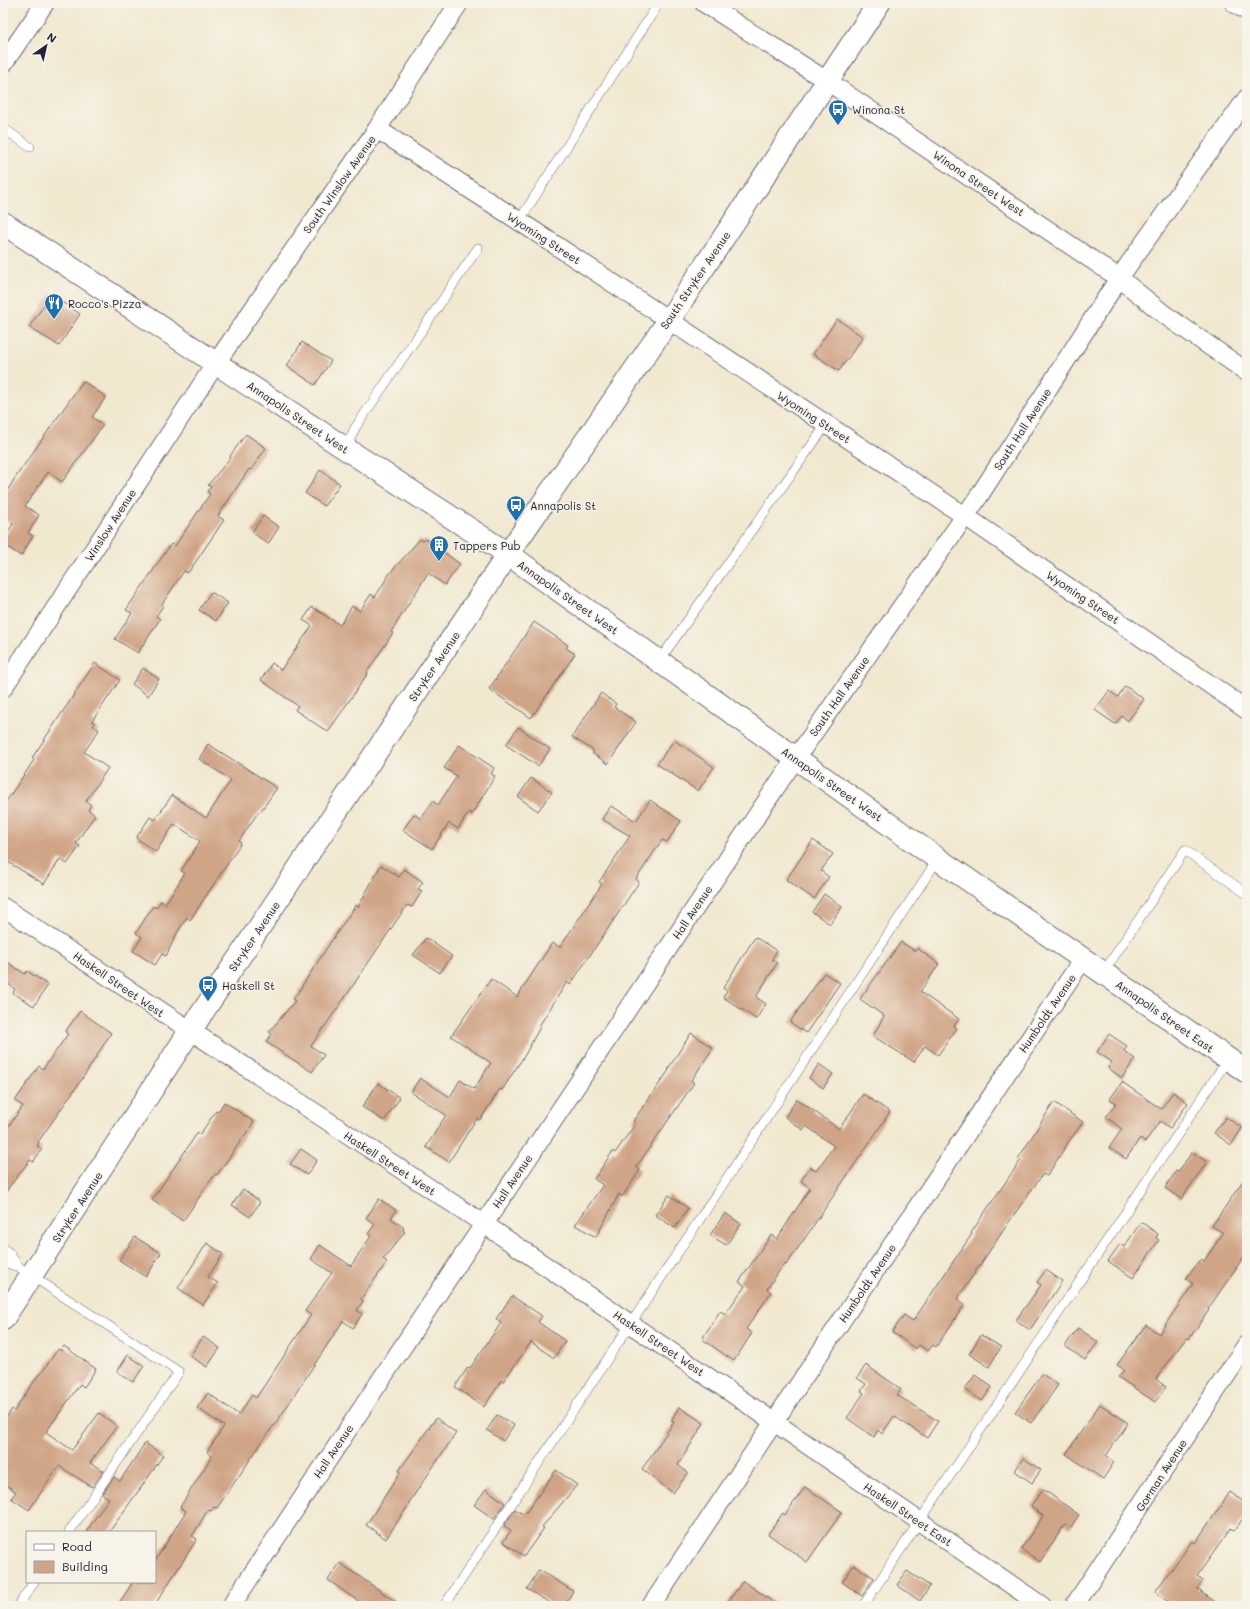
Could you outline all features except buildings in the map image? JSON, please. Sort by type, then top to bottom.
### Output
[{"type":"street","points":[[3,64],[45,3]]},
{"type":"street","name":"South Winslow Avenue","points":[[216,363],[377,129],[458,3]]},
{"type":"street","name":"Winona Street West","points":[[704,3],[827,81],[1119,278],[1165,315],[1247,372]]},
{"type":"street","name":"South Stryker Avenue","points":[[508,554],[669,320],[880,3]]},
{"type":"street","points":[[1234,3],[1247,11]]},
{"type":"street","name":"South Hall Avenue","points":[[796,758],[965,516],[1119,278],[1247,98]]},
{"type":"street","name":"Wyoming Street","points":[[377,129],[519,221],[965,516],[1247,710]]},
{"type":"street","name":"Annapolis Street West","points":[[3,223],[346,450],[508,554],[938,859],[1083,959]]},
{"type":"street","name":"Winslow Avenue","points":[[3,688],[216,363]]},
{"type":"street","name":"Stryker Avenue","points":[[3,1319],[25,1271],[190,1031],[508,554]]},
{"type":"street","name":"Hall Avenue","points":[[231,1606],[484,1224],[796,758]]},
{"type":"street","name":"Haskell Street West","points":[[3,907],[484,1224],[774,1422]]},
{"type":"street","name":"Annapolis Street East","points":[[1083,959],[1247,1072]]},
{"type":"street","name":"Humboldt Avenue","points":[[652,1606],[1083,959]]},
{"type":"street","name":"Gorman Avenue","points":[[1074,1606],[1247,1344]]},
{"type":"street","name":"Haskell Street East","points":[[774,1422],[1042,1606]]},
{"type":"lane","points":[[519,221],[659,3]]},
{"type":"lane","points":[[3,128],[30,147]]},
{"type":"lane","points":[[346,450],[355,428],[478,248]]},
{"type":"lane","points":[[660,661],[826,425]]},
{"type":"lane","points":[[1103,973],[1185,850],[1247,894]]},
{"type":"lane","points":[[444,1606],[632,1325],[938,859]]},
{"type":"lane","points":[[863,1606],[1228,1059]]},
{"type":"lane","points":[[3,1248],[25,1271]]},
{"type":"lane","points":[[3,1262],[25,1271],[179,1372],[70,1531]]},
{"type":"lane","points":[[18,1606],[33,1583]]},
{"type":"place","name":"Winona St","points":[[838,126]]},
{"type":"place","name":"Rocco's Pizza","points":[[54,320]]},
{"type":"place","name":"Annapolis St","points":[[516,522]]},
{"type":"place","name":"Tappers Pub","points":[[439,562]]},
{"type":"place","name":"Haskell St","points":[[208,1002]]}]
